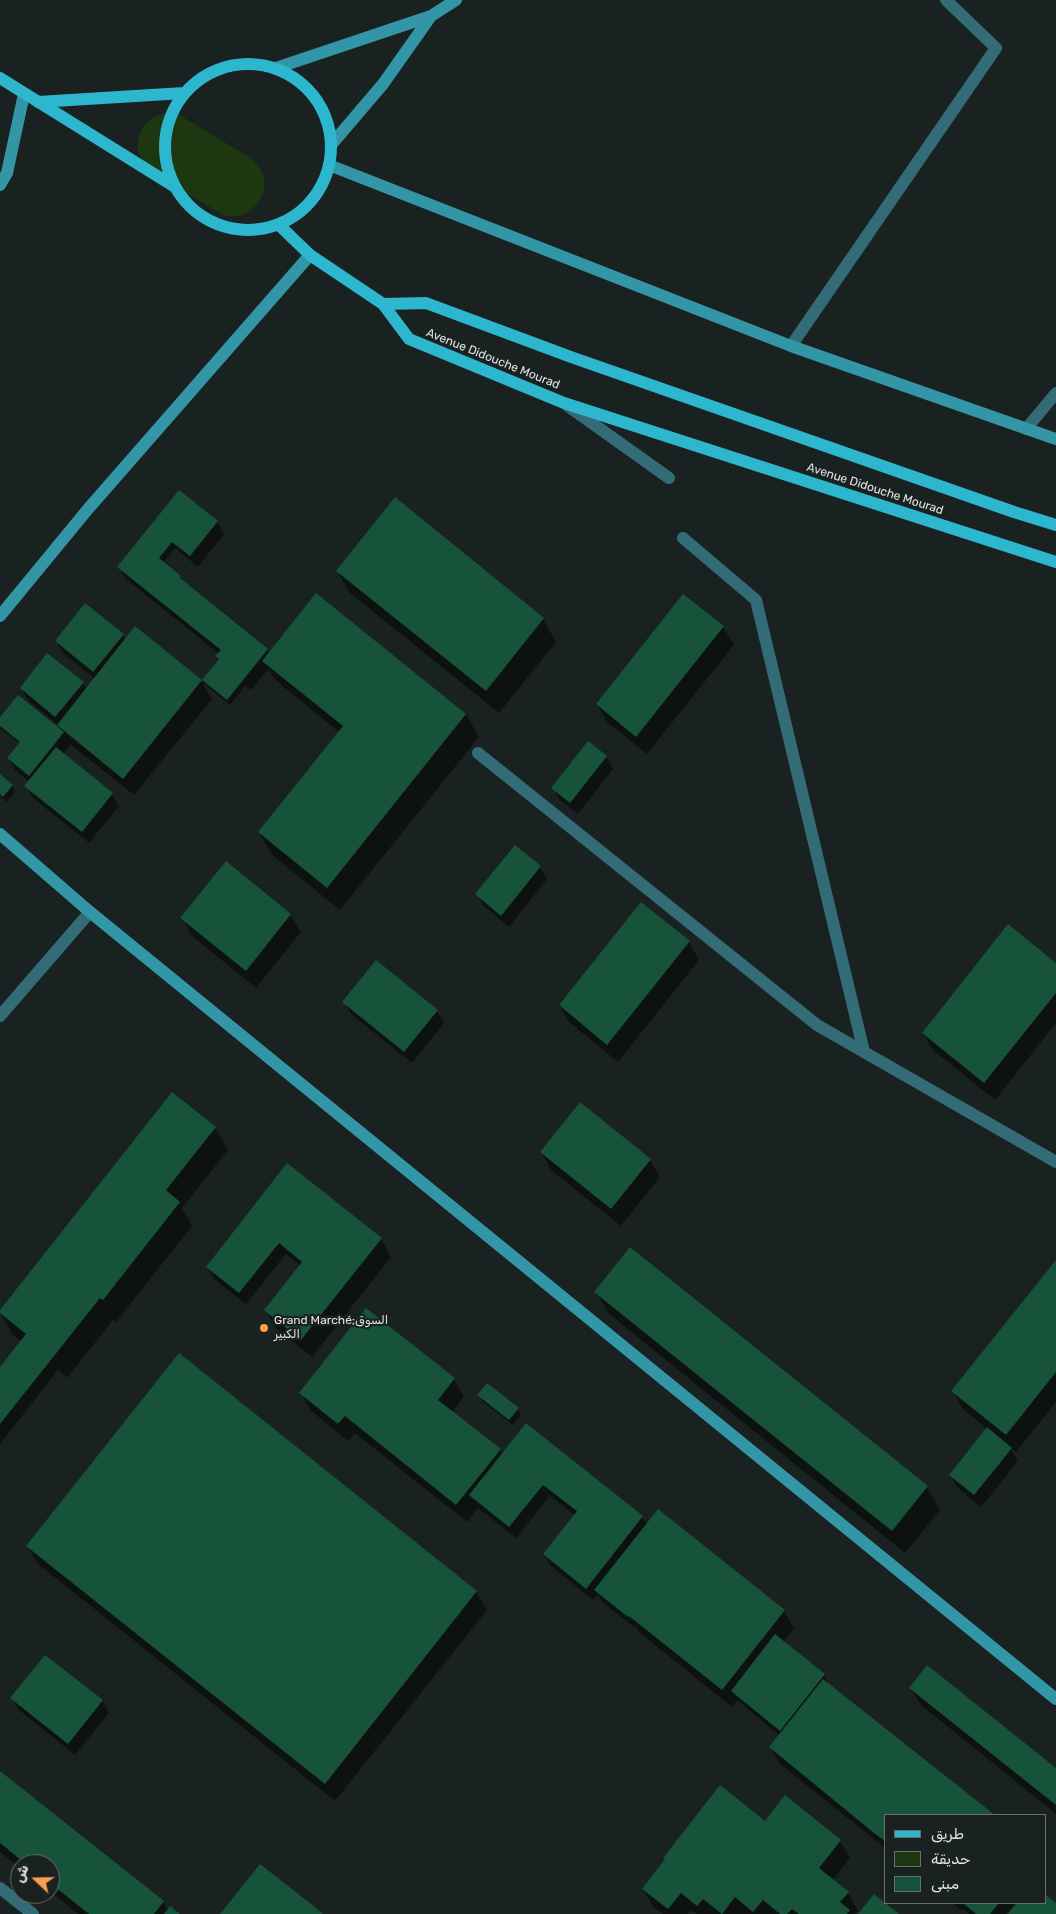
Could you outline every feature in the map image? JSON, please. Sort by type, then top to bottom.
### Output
[{"type":"main road","points":[[236,64],[256,64],[276,68],[294,77],[313,95],[321,106],[329,125],[331,145],[329,165],[323,184],[312,201],[297,215],[279,225],[260,230],[240,230],[220,226],[202,217],[186,204],[175,188],[167,169],[165,149],[173,110],[184,93],[200,79],[217,69],[236,64]]},
{"type":"main road","points":[[0,78],[175,188]]},
{"type":"main road","points":[[38,102],[184,93]]},
{"type":"main road","points":[[279,225],[310,255],[383,304]]},
{"type":"main road","name":"Avenue Didouche Mourad","points":[[383,304],[426,303],[581,361],[1005,509],[1056,525]]},
{"type":"main road","name":"Avenue Didouche Mourad","points":[[383,304],[409,339],[564,403],[1056,562]]},
{"type":"street","points":[[276,68],[431,16],[456,0]]},
{"type":"street","points":[[791,346],[996,48],[946,0]]},
{"type":"street","points":[[331,145],[383,84],[431,16]]},
{"type":"street","points":[[0,185],[7,173],[24,94]]},
{"type":"street","points":[[329,165],[791,346],[1056,439]]},
{"type":"street","points":[[0,616],[88,508],[310,255]]},
{"type":"street","points":[[1026,429],[1056,393]]},
{"type":"street","points":[[564,403],[669,478]]},
{"type":"street","points":[[683,538],[756,600],[864,1052]]},
{"type":"street","points":[[478,753],[817,1025],[1056,1162]]},
{"type":"street","points":[[0,834],[90,912],[1056,1699]]},
{"type":"street","points":[[0,1016],[90,912]]},
{"type":"street","points":[[0,1888],[33,1914]]},
{"type":"green space","points":[[164,113],[176,113],[249,157],[259,166],[264,178],[264,190],[259,202],[250,211],[238,216],[225,216],[152,173],[143,163],[138,152],[138,139],[143,127],[152,118]]},
{"type":"building","points":[[179,490],[218,521],[190,556],[172,542],[159,558],[181,576],[180,578],[268,649],[227,700],[202,680],[219,659],[215,656],[221,650],[117,567]]},
{"type":"building","points":[[395,497],[544,618],[486,691],[336,571]]},
{"type":"building","points":[[316,593],[466,714],[327,888],[258,832],[343,726],[262,661]]},
{"type":"building","points":[[683,594],[724,626],[636,737],[596,704]]},
{"type":"building","points":[[85,603],[124,634],[93,672],[55,641]]},
{"type":"building","points":[[135,626],[202,680],[123,779],[57,725]]},
{"type":"building","points":[[47,653],[84,682],[55,717],[20,688]]},
{"type":"building","points":[[18,695],[64,732],[29,776],[7,758],[20,742],[0,726],[0,717]]},
{"type":"building","points":[[588,741],[607,756],[570,803],[551,788]]},
{"type":"building","points":[[56,747],[113,793],[82,832],[24,786]]},
{"type":"building","points":[[0,774],[13,785],[3,797],[0,794]]},
{"type":"building","points":[[515,845],[541,866],[501,916],[475,894]]},
{"type":"building","points":[[226,861],[291,914],[246,971],[180,918]]},
{"type":"building","points":[[641,902],[690,941],[607,1045],[559,1005]]},
{"type":"building","points":[[1008,924],[1056,963],[1056,993],[984,1083],[922,1033]]},
{"type":"building","points":[[376,960],[438,1010],[404,1052],[342,1002]]},
{"type":"building","points":[[172,1092],[216,1127],[166,1190],[180,1202],[103,1300],[100,1298],[0,1424],[0,1367],[26,1334],[0,1313],[0,1310]]},
{"type":"building","points":[[580,1102],[651,1159],[611,1209],[540,1152]]},
{"type":"building","points":[[287,1163],[382,1238],[301,1340],[264,1310],[302,1262],[279,1243],[239,1293],[206,1267]]},
{"type":"building","points":[[630,1247],[928,1486],[892,1531],[594,1292]]},
{"type":"building","points":[[1056,1260],[1056,1372],[1006,1435],[951,1391]]},
{"type":"building","points":[[366,1308],[455,1378],[438,1400],[501,1449],[456,1505],[345,1416],[338,1424],[299,1393]]},
{"type":"building","points":[[179,1353],[477,1591],[325,1784],[26,1546]]},
{"type":"building","points":[[487,1383],[519,1408],[509,1420],[477,1395]]},
{"type":"building","points":[[526,1423],[643,1516],[586,1589],[543,1554],[577,1511],[543,1485],[509,1527],[469,1495]]},
{"type":"building","points":[[987,1427],[1012,1448],[974,1495],[949,1475]]},
{"type":"building","points":[[658,1509],[785,1610],[722,1690],[594,1590]]},
{"type":"building","points":[[775,1634],[825,1674],[780,1731],[731,1691]]},
{"type":"building","points":[[45,1655],[103,1700],[68,1744],[10,1698]]},
{"type":"building","points":[[927,1665],[1056,1768],[1056,1805],[909,1688]]},
{"type":"building","points":[[823,1679],[994,1814],[884,1814],[884,1840],[769,1747]]},
{"type":"building","points":[[0,1771],[164,1901],[154,1914],[89,1914],[60,1891],[60,1854],[14,1854],[0,1843]]},
{"type":"building","points":[[720,1785],[765,1821],[785,1795],[841,1840],[819,1868],[849,1892],[840,1902],[850,1910],[847,1914],[799,1914],[792,1909],[787,1914],[780,1914],[763,1900],[753,1912],[735,1897],[722,1914],[703,1899],[697,1906],[681,1893],[668,1909],[642,1889],[665,1859],[663,1858]]},
{"type":"building","points":[[260,1864],[311,1904],[323,1914],[220,1914]]},
{"type":"building","points":[[874,1894],[884,1904],[899,1914],[858,1914]]},
{"type":"building","points":[[1046,1895],[1056,1903],[1056,1914],[1008,1914],[1016,1904],[1046,1904]]},
{"type":"building","points":[[964,1904],[998,1904],[990,1914],[976,1914]]},
{"type":"building","points":[[170,1906],[180,1914],[164,1914]]},
{"type":"place","name":"Grand Marché;السوق الكبير","points":[[264,1328]]}]
